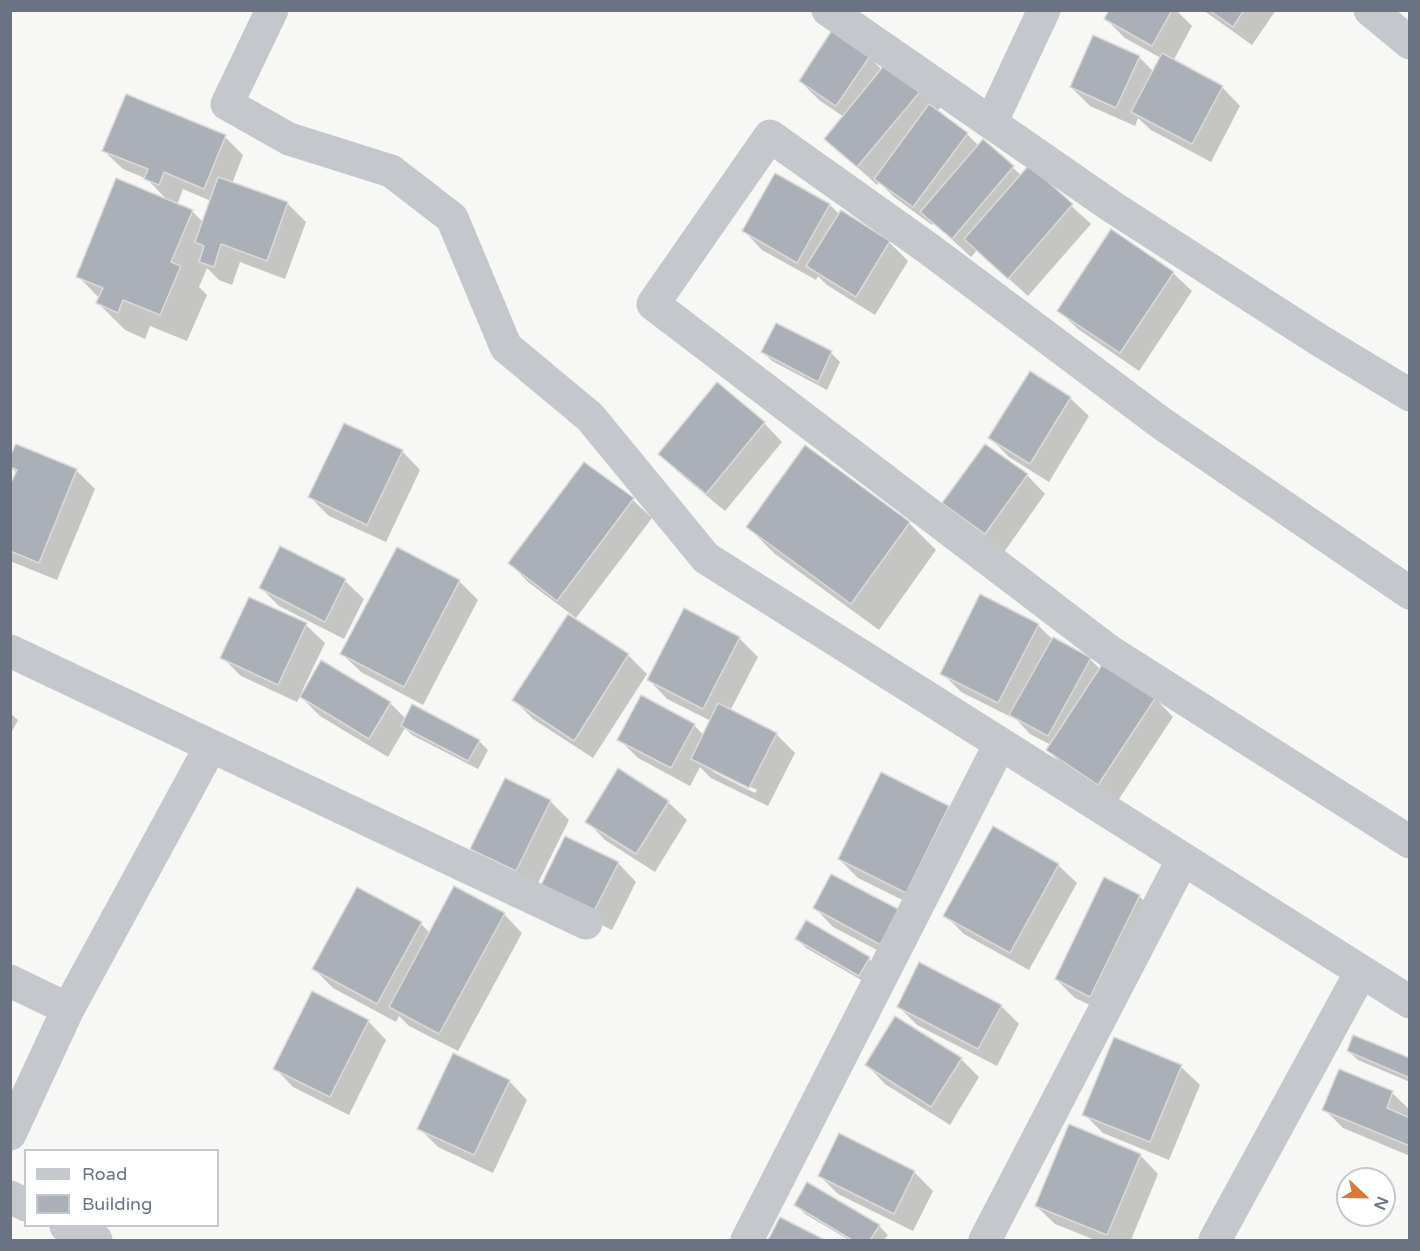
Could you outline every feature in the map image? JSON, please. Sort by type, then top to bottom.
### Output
[{"type":"street","points":[[272,10],[227,104],[289,139],[391,171],[452,218],[506,347],[590,417],[706,558],[1410,1002]]},
{"type":"street","points":[[828,10],[1114,208],[1319,340],[1410,395]]},
{"type":"street","points":[[991,123],[1044,10]]},
{"type":"street","points":[[1370,10],[1410,43]]},
{"type":"street","points":[[1410,593],[1161,423],[929,249],[770,136],[653,303],[1109,651],[1410,842]]},
{"type":"street","points":[[10,651],[586,923]]},
{"type":"street","points":[[747,1240],[1000,744]]},
{"type":"street","points":[[10,1134],[68,1009],[211,746]]},
{"type":"street","points":[[985,1240],[1183,859]]},
{"type":"street","points":[[1215,1240],[1361,972]]},
{"type":"street","points":[[10,981],[68,1009]]},
{"type":"street","points":[[10,1197],[24,1204]]},
{"type":"street","points":[[68,1227],[96,1240]]},
{"type":"building","points":[[1109,10],[1172,10],[1152,46],[1104,19]]},
{"type":"building","points":[[1209,10],[1244,10],[1233,27]]},
{"type":"building","points":[[832,30],[870,56],[836,106],[799,81]]},
{"type":"building","points":[[1093,35],[1140,56],[1116,108],[1070,87]]},
{"type":"building","points":[[1162,53],[1223,86],[1192,144],[1131,112]]},
{"type":"building","points":[[890,58],[924,87],[857,167],[824,139]]},
{"type":"building","points":[[126,94],[226,135],[204,189],[164,172],[159,185],[144,179],[148,169],[102,151]]},
{"type":"building","points":[[929,104],[968,133],[913,207],[874,179]]},
{"type":"building","points":[[983,139],[1014,166],[952,239],[920,212]]},
{"type":"building","points":[[1029,165],[1073,204],[1008,279],[964,239]]},
{"type":"building","points":[[775,173],[830,204],[797,263],[742,231]]},
{"type":"building","points":[[218,177],[288,202],[267,261],[221,244],[214,267],[199,262],[204,246],[195,242]]},
{"type":"building","points":[[116,178],[193,210],[171,262],[181,266],[160,315],[123,300],[118,313],[96,303],[103,288],[76,277]]},
{"type":"building","points":[[841,210],[890,241],[856,297],[806,266]]},
{"type":"building","points":[[1111,229],[1174,272],[1120,353],[1057,311]]},
{"type":"building","points":[[776,323],[832,351],[818,382],[761,352]]},
{"type":"building","points":[[1030,371],[1071,397],[1030,464],[988,438]]},
{"type":"building","points":[[717,382],[765,422],[706,494],[658,454]]},
{"type":"building","points":[[344,423],[403,450],[367,525],[308,497]]},
{"type":"building","points":[[16,444],[77,469],[39,563],[10,551],[10,485],[17,470],[10,467],[10,456]]},
{"type":"building","points":[[985,444],[1028,474],[985,534],[942,503]]},
{"type":"building","points":[[805,445],[910,522],[851,604],[746,527]]},
{"type":"building","points":[[584,462],[634,498],[557,601],[508,563]]},
{"type":"building","points":[[280,546],[346,579],[325,622],[259,588]]},
{"type":"building","points":[[397,547],[460,580],[404,687],[340,654]]},
{"type":"building","points":[[980,594],[1039,624],[998,703],[940,674]]},
{"type":"building","points":[[249,597],[307,623],[278,685],[220,658]]},
{"type":"building","points":[[684,608],[740,637],[703,709],[647,680]]},
{"type":"building","points":[[568,614],[629,654],[574,741],[512,700]]},
{"type":"building","points":[[1053,637],[1091,658],[1048,736],[1009,715]]},
{"type":"building","points":[[321,660],[391,702],[369,739],[300,697]]},
{"type":"building","points":[[1103,663],[1156,697],[1098,785],[1046,750]]},
{"type":"building","points":[[641,695],[695,724],[671,768],[617,740]]},
{"type":"building","points":[[718,703],[777,733],[749,788],[691,759]]},
{"type":"building","points":[[412,704],[480,740],[468,761],[401,726]]},
{"type":"building","points":[[618,768],[669,801],[636,854],[585,822]]},
{"type":"building","points":[[881,772],[949,806],[906,893],[838,859]]},
{"type":"building","points":[[505,778],[551,800],[516,871],[470,849]]},
{"type":"building","points":[[993,826],[1059,864],[1010,953],[943,916]]},
{"type":"building","points":[[565,836],[619,862],[593,913],[540,887]]},
{"type":"building","points":[[831,874],[900,910],[881,945],[813,908]]},
{"type":"building","points":[[1104,877],[1140,895],[1090,997],[1055,979]]},
{"type":"building","points":[[454,886],[505,913],[439,1034],[389,1007]]},
{"type":"building","points":[[357,887],[422,922],[377,1004],[312,969]]},
{"type":"building","points":[[806,920],[870,957],[859,976],[795,939]]},
{"type":"building","points":[[919,962],[1002,1005],[978,1049],[897,1007]]},
{"type":"building","points":[[312,991],[369,1020],[330,1097],[273,1069]]},
{"type":"building","points":[[895,1016],[962,1058],[931,1107],[865,1065]]},
{"type":"building","points":[[1353,1035],[1410,1058],[1410,1078],[1347,1051]]},
{"type":"building","points":[[1114,1037],[1182,1065],[1150,1142],[1082,1115]]},
{"type":"building","points":[[453,1053],[510,1080],[474,1155],[417,1129]]},
{"type":"building","points":[[1339,1069],[1393,1091],[1387,1108],[1410,1118],[1410,1146],[1322,1110]]},
{"type":"building","points":[[1069,1124],[1141,1154],[1107,1235],[1035,1206]]},
{"type":"building","points":[[839,1133],[915,1171],[894,1214],[818,1176]]},
{"type":"building","points":[[807,1182],[880,1225],[870,1240],[852,1240],[794,1205]]},
{"type":"building","points":[[780,1217],[825,1240],[768,1240]]}]
